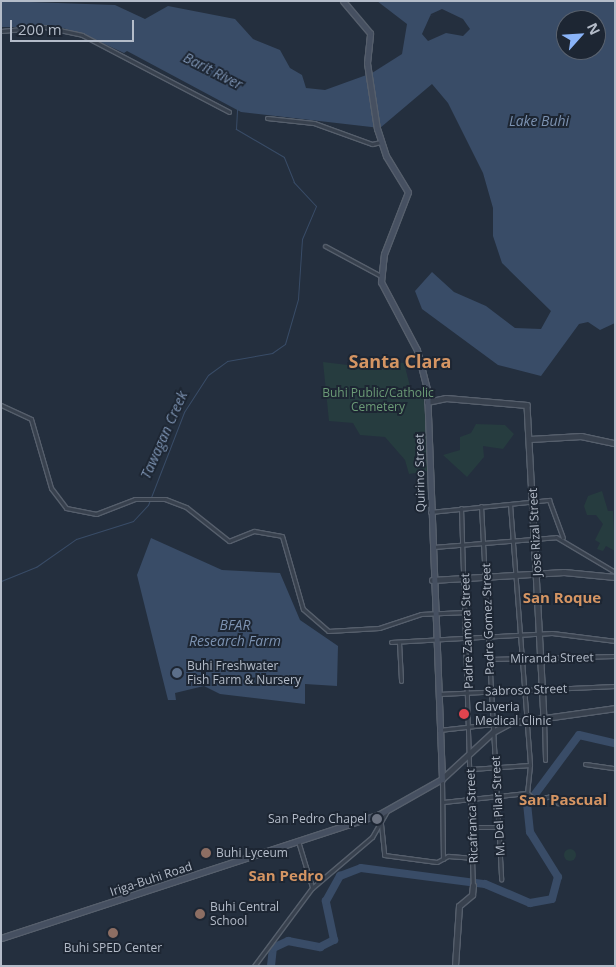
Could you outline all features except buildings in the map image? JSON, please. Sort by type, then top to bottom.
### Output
[{"type":"main road","name":"Quirino Street","points":[[343,1],[370,33],[368,74],[377,129],[381,142],[408,192],[384,254],[381,276],[383,292],[419,355],[427,402],[434,640],[442,779]]},
{"type":"main road","name":"Iriga-Buhi Road","points":[[1,938],[387,811],[442,779]]},
{"type":"street","points":[[1,31],[45,27],[82,35],[229,112]]},
{"type":"street","points":[[267,118],[314,123],[372,144],[381,142]]},
{"type":"street","points":[[326,246],[381,276]]},
{"type":"street","name":"Jose Rizal Street","points":[[427,402],[446,398],[527,405],[542,635],[544,718]]},
{"type":"street","points":[[1,405],[31,419],[51,488],[66,508],[96,514],[146,498],[154,498],[186,507],[229,541],[254,531],[282,536],[304,609],[328,631],[379,628],[434,613],[466,612]]},
{"type":"street","points":[[530,439],[581,436],[615,443]]},
{"type":"street","points":[[430,512],[533,501],[552,502],[563,539]]},
{"type":"street","points":[[510,504],[530,765],[528,794]]},
{"type":"street","name":"Padre Gomez Street","points":[[481,506],[487,577],[493,732]]},
{"type":"street","name":"Padre Zamora Street","points":[[461,508],[466,578],[470,753]]},
{"type":"street","points":[[431,547],[536,539],[563,539],[615,572]]},
{"type":"street","points":[[432,580],[537,574],[615,577]]},
{"type":"street","points":[[391,642],[542,635],[615,640]]},
{"type":"street","points":[[399,642],[401,681]]},
{"type":"street","name":"Miranda Street","points":[[490,659],[615,656]]},
{"type":"street","name":"Sabroso Street","points":[[437,694],[615,686]]},
{"type":"street","points":[[443,859],[442,779],[493,732],[527,720],[615,708]]},
{"type":"street","points":[[544,718],[545,760]]},
{"type":"street","points":[[439,730],[493,724]]},
{"type":"street","name":"M. Del Pilar Street","points":[[493,732],[497,766],[501,879]]},
{"type":"street","name":"Ricafranca Street","points":[[470,753],[475,858],[473,886]]},
{"type":"street","points":[[585,764],[615,768]]},
{"type":"street","points":[[471,768],[530,765]]},
{"type":"street","points":[[443,802],[473,797],[528,794],[534,800],[551,796],[558,803]]},
{"type":"street","points":[[254,966],[312,888],[366,843],[381,824],[387,811]]},
{"type":"street","points":[[381,824],[384,855],[443,859],[475,858]]},
{"type":"street","points":[[473,827],[500,827]]},
{"type":"street","points":[[298,840],[312,888]]},
{"type":"street","points":[[455,966],[459,906],[472,895],[473,886]]},
{"type":"green space","name":"Buhi Public/Catholic Cemetery","points":[[366,360],[404,363],[411,390],[423,389],[429,471],[409,474],[405,460],[385,437],[360,435],[353,423],[329,421],[323,362],[364,367]]},
{"type":"green space","points":[[476,424],[505,425],[514,434],[503,449],[483,446],[484,457],[467,477],[443,455],[460,450],[460,437],[471,433]]},
{"type":"green space","points":[[602,491],[608,511],[613,511],[615,551],[606,546],[603,551],[597,549],[600,543],[595,540],[603,524],[596,515],[587,515],[584,506],[588,496]]},
{"type":"green space","points":[[572,849],[575,850],[575,860],[568,861],[565,860],[564,853],[565,850]]},
{"type":"water","name":"Lake Buhi","points":[[1,1],[115,5],[145,19],[168,6],[235,19],[253,39],[280,50],[290,68],[302,75],[306,88],[325,90],[372,73],[402,54],[407,24],[377,1],[615,1],[615,323],[600,330],[588,322],[579,324],[541,376],[498,365],[422,309],[415,291],[432,272],[454,292],[486,306],[515,328],[541,329],[551,311],[502,263],[493,236],[493,208],[483,173],[448,103],[432,84],[380,128],[241,112],[127,51],[124,53],[83,34],[59,27],[1,27]],"holes":[[[442,9],[463,19],[470,29],[463,36],[446,33],[428,41],[422,34],[431,14]]]},
{"type":"water","name":"BFAR Research Farm","points":[[151,538],[222,570],[280,573],[300,620],[338,646],[337,686],[305,684],[305,704],[220,694],[204,686],[175,693],[176,700],[168,700],[137,575]]},
{"type":"waterway","name":"Tawagan Creek","points":[[1,581],[36,567],[76,539],[133,521],[148,505],[184,412],[208,375],[227,361],[272,353],[285,344],[298,299],[302,239],[316,206],[294,182],[284,157],[236,129],[237,109]]},
{"type":"waterway","points":[[271,966],[273,948],[288,941],[320,947],[334,940],[326,901],[340,876],[361,868],[485,884],[530,903],[552,899],[558,877],[530,832],[527,805],[579,735],[615,743]]},
{"type":"place","name":"Buhi Freshwater Fish Farm & Nursery","points":[[177,673]]},
{"type":"place","name":"Claveria Medical Clinic","points":[[464,714]]},
{"type":"place","name":"San Pedro Chapel","points":[[377,819]]},
{"type":"place","name":"Buhi Lyceum","points":[[206,853]]},
{"type":"place","name":"Buhi Central School","points":[[200,914]]},
{"type":"place","name":"Buhi SPED Center","points":[[113,933]]},
{"type":"district","name":"Santa Clara","points":[[400,361]]},
{"type":"district","name":"San Roque","points":[[562,598]]},
{"type":"district","name":"San Pascual","points":[[563,800]]},
{"type":"district","name":"San Pedro","points":[[286,876]]},
{"type":"water label","name":"Barit River","points":[[213,71]]}]
